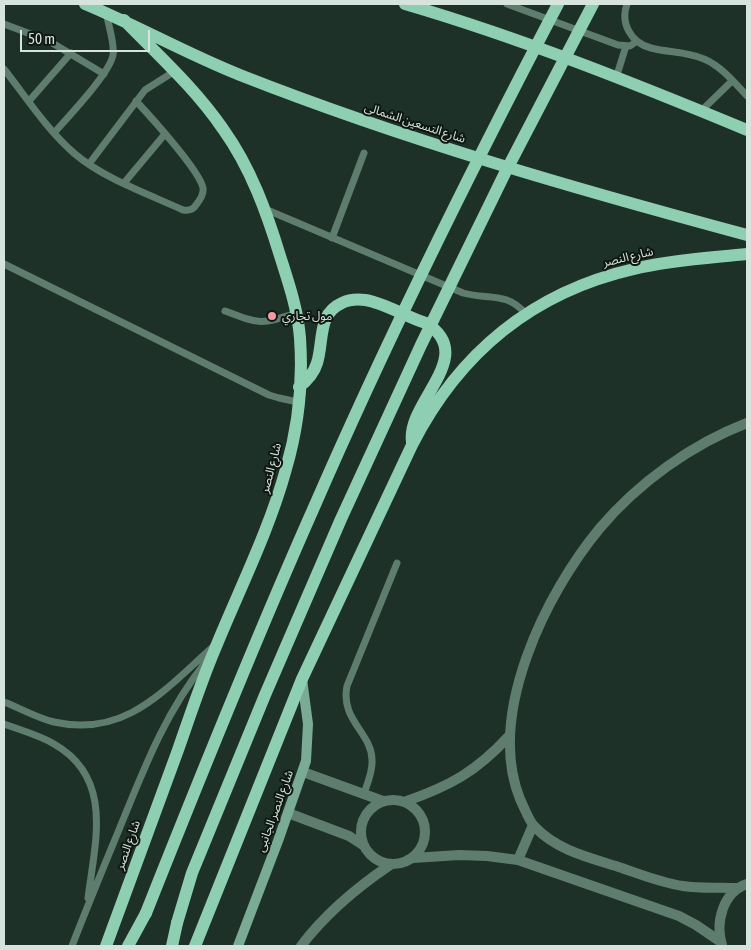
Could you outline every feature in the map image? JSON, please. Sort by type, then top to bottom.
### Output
[{"type":"main road","name":"شارع التسعين الشمالى","points":[[86,4],[240,75],[396,133],[747,235]]},
{"type":"main road","points":[[406,4],[539,49],[700,111],[747,126]]},
{"type":"main road","points":[[128,946],[146,914],[235,690],[320,494],[475,164],[558,4]]},
{"type":"main road","points":[[172,946],[190,881],[203,846],[264,695],[340,519],[505,173],[593,4]]},
{"type":"main road","name":"شارع النصر","points":[[106,946],[215,648],[277,498],[287,466],[298,402],[300,336],[289,282],[265,209],[241,158],[224,130],[204,103],[124,20]]},
{"type":"main road","name":"شارع النصر","points":[[195,946],[302,679],[412,445],[425,420],[456,375],[494,337],[526,314],[585,283],[635,268],[747,254]]},
{"type":"main road","points":[[299,387],[306,382],[316,368],[323,322],[327,314],[340,304],[349,300],[368,300],[426,323],[433,328],[442,340],[445,348],[444,365],[414,422],[411,436],[412,445]]},
{"type":"street","points":[[747,424],[700,446],[664,469],[631,496],[601,527],[575,560],[553,597],[535,636],[521,676],[509,736],[510,765],[516,787],[533,825],[556,843],[572,852],[657,880],[682,886],[703,889],[736,888],[747,884]]},
{"type":"street","name":"شارع النصر الجانبى","points":[[238,946],[303,772],[308,743],[308,724],[302,679]]},
{"type":"street","points":[[404,802],[450,784],[471,771],[491,756],[509,736]]},
{"type":"street","points":[[303,772],[384,801]]},
{"type":"street","points":[[288,813],[349,836],[363,845],[370,855],[379,862],[390,865],[402,864],[413,858],[422,848],[426,834],[423,821],[416,809],[404,802],[384,801],[372,808],[364,818],[361,832],[363,845]]},
{"type":"street","points":[[518,860],[533,825]]},
{"type":"street","points":[[413,858],[459,855],[518,860],[679,916],[696,925],[721,944]]},
{"type":"street","points":[[301,946],[328,914],[347,896],[390,865]]},
{"type":"street","points":[[721,944],[719,928],[721,915],[725,902],[736,888]]},
{"type":"lane","points":[[507,4],[618,45],[626,46],[633,44],[637,40]]},
{"type":"lane","points":[[627,4],[624,16],[625,24],[637,40],[653,49],[682,52],[706,60],[718,67],[747,96]]},
{"type":"lane","points":[[54,133],[104,74],[111,61],[114,52],[106,12]]},
{"type":"lane","points":[[5,26],[29,32],[71,53],[104,74]]},
{"type":"lane","points":[[616,78],[626,46]]},
{"type":"lane","points":[[29,101],[71,53]]},
{"type":"lane","points":[[4,69],[54,133],[88,164],[183,210],[190,210],[196,206],[203,195],[202,183],[165,134],[136,101]]},
{"type":"lane","points":[[88,164],[149,86],[175,71]]},
{"type":"lane","points":[[700,111],[732,81]]},
{"type":"lane","points":[[124,183],[165,134]]},
{"type":"lane","points":[[332,238],[364,153]]},
{"type":"lane","points":[[265,209],[463,293],[502,297],[510,300],[526,314]]},
{"type":"lane","points":[[4,264],[269,395],[298,402]]},
{"type":"lane","points":[[225,311],[248,320],[262,322],[296,313]]},
{"type":"lane","points":[[364,794],[372,767],[372,754],[347,709],[345,693],[397,563]]},
{"type":"lane","points":[[4,702],[51,721],[61,723],[90,725],[109,722],[127,716],[144,707],[215,648]]},
{"type":"lane","points":[[72,946],[155,742],[183,693],[215,648]]},
{"type":"lane","points":[[4,724],[53,743],[65,751],[79,766],[90,783],[98,818],[87,907]]},
{"type":"place","name":"مول تجاري","points":[[272,316]]}]
